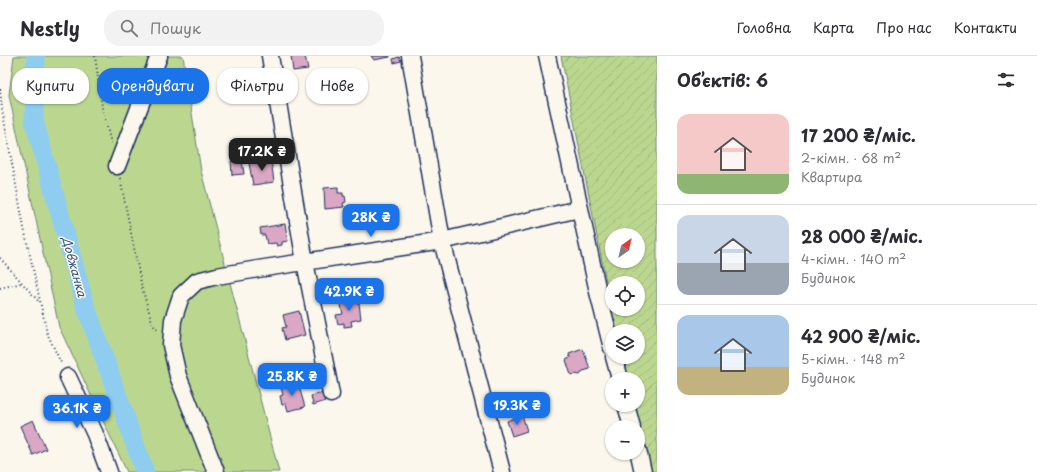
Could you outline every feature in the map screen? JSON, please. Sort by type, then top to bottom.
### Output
[{"type":"street","points":[[117,166],[160,56]]},
{"type":"street","points":[[270,56],[305,262],[331,394]]},
{"type":"street","points":[[410,56],[442,241],[502,472]]},
{"type":"street","points":[[546,56],[579,209],[606,324]]},
{"type":"street","points":[[216,472],[178,376],[171,345],[173,320],[181,296],[197,281],[217,276],[442,241],[579,209]]},
{"type":"street","points":[[68,377],[95,434],[109,472]]},
{"type":"street","points":[[640,460],[643,472]]},
{"type":"path","points":[[95,56],[102,107],[111,144]]},
{"type":"path","points":[[0,88],[2,109],[22,221],[47,333],[68,377]]},
{"type":"path","points":[[117,166],[144,295],[153,325],[171,345]]},
{"type":"path","points":[[0,258],[40,303]]},
{"type":"path","points":[[0,288],[22,283]]},
{"type":"green space","points":[[14,56],[183,56],[185,68],[97,68],[97,104],[191,104],[201,171],[279,472],[127,472],[59,327],[9,95],[12,72],[12,104],[89,104],[89,68],[12,68]]},
{"type":"green space","points":[[561,56],[657,56],[657,472],[644,472],[641,460],[645,460],[645,420],[635,420],[633,412],[645,412],[645,372],[624,372],[622,364],[645,364],[645,324],[615,324],[613,316],[645,316],[645,276],[605,276]]},
{"type":"building","points":[[291,56],[305,56],[308,68],[298,70],[298,68],[293,68]]},
{"type":"building","points":[[371,56],[390,56],[390,57],[374,60]]},
{"type":"building","points":[[399,57],[401,61],[394,63],[393,59]]},
{"type":"building","points":[[271,159],[274,182],[253,185],[249,163]]},
{"type":"building","points":[[242,160],[244,174],[232,175],[231,161]]},
{"type":"building","points":[[338,187],[338,193],[343,193],[343,196],[345,196],[346,202],[343,203],[344,207],[325,209],[324,188]]},
{"type":"building","points":[[285,224],[288,241],[282,242],[282,245],[277,246],[276,243],[267,244],[265,235],[261,235],[260,228]]},
{"type":"building","points":[[353,298],[357,299],[357,303],[359,303],[361,319],[351,321],[352,326],[344,327],[344,323],[338,324],[336,315],[343,314],[340,301]]},
{"type":"building","points":[[299,311],[305,335],[285,340],[282,328],[286,327],[283,315]]},
{"type":"building","points":[[583,349],[590,369],[583,371],[580,375],[571,375],[566,360],[570,358],[569,354]]},
{"type":"building","points":[[298,383],[305,407],[288,411],[286,404],[282,405],[280,396],[283,395],[281,387]]},
{"type":"building","points":[[323,393],[326,401],[313,405],[311,396]]},
{"type":"building","points":[[522,415],[527,431],[512,436],[507,421]]},
{"type":"building","points":[[33,420],[46,449],[33,455],[20,426]]},
{"type":"waterway","name":"Довжанка","points":[[36,56],[34,120],[85,304],[145,472]]}]
